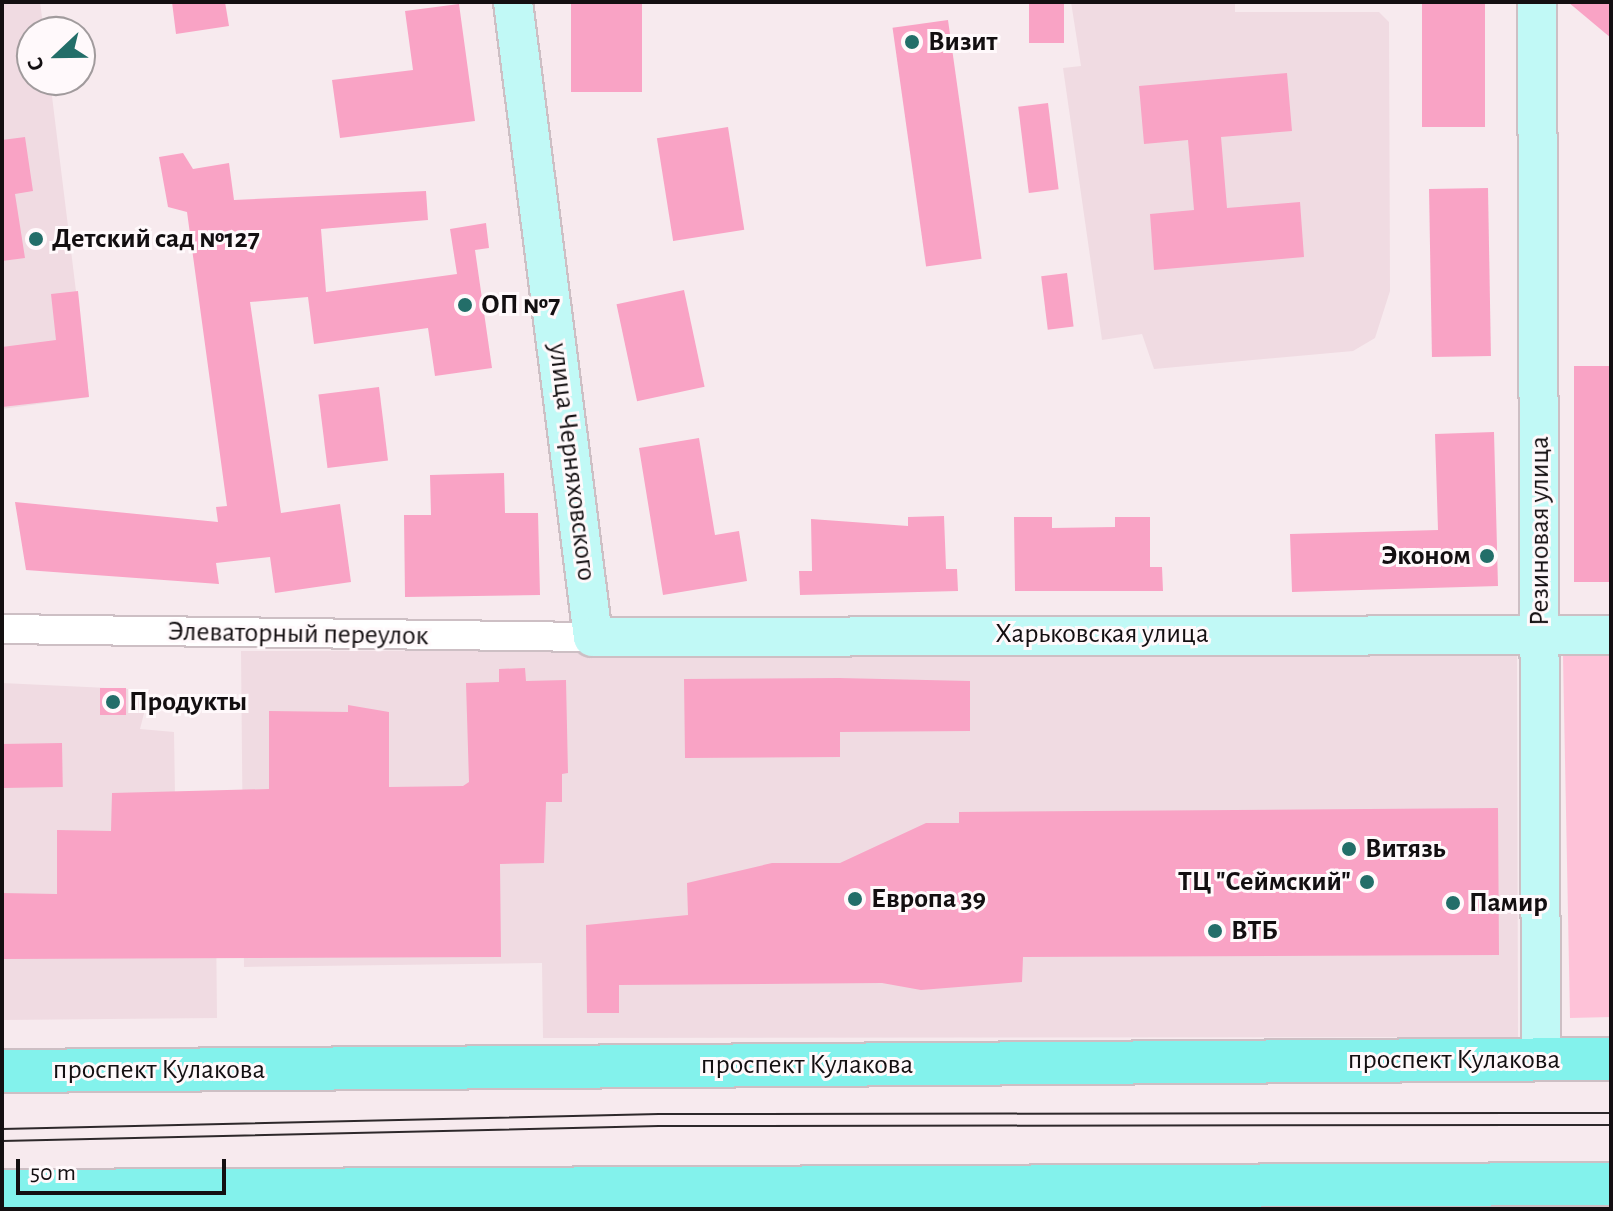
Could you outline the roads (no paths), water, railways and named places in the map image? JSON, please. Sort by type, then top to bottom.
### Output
[{"type":"main road","name":"улица Черняховского","points":[[513,2],[593,637]]},
{"type":"main road","name":"Резиновая улица","points":[[1537,2],[1541,1060]]},
{"type":"main road","name":"Харьковская улица","points":[[593,637],[1611,635]]},
{"type":"main road","name":"проспект Кулакова","points":[[2,1071],[1611,1059]]},
{"type":"main road","points":[[2,1191],[1611,1184]]},
{"type":"street","name":"Элеваторный переулок","points":[[2,629],[593,637]]},
{"type":"tram line","points":[[2,1129],[659,1114],[1611,1113]]},
{"type":"tram line","points":[[2,1141],[659,1126],[1611,1125]]},
{"type":"place","name":"Визит","points":[[912,42]]},
{"type":"place","name":"Детский сад №127","points":[[36,239]]},
{"type":"place","name":"ОП №7","points":[[465,305]]},
{"type":"place","name":"Эконом","points":[[1487,556]]},
{"type":"place","name":"Продукты","points":[[113,702]]},
{"type":"place","name":"Витязь","points":[[1349,849]]},
{"type":"place","name":"ТЦ \"Сеймский\"","points":[[1367,882]]},
{"type":"place","name":"Европа 39","points":[[855,899]]},
{"type":"place","name":"Памир","points":[[1453,903]]},
{"type":"place","name":"ВТБ","points":[[1215,931]]}]
